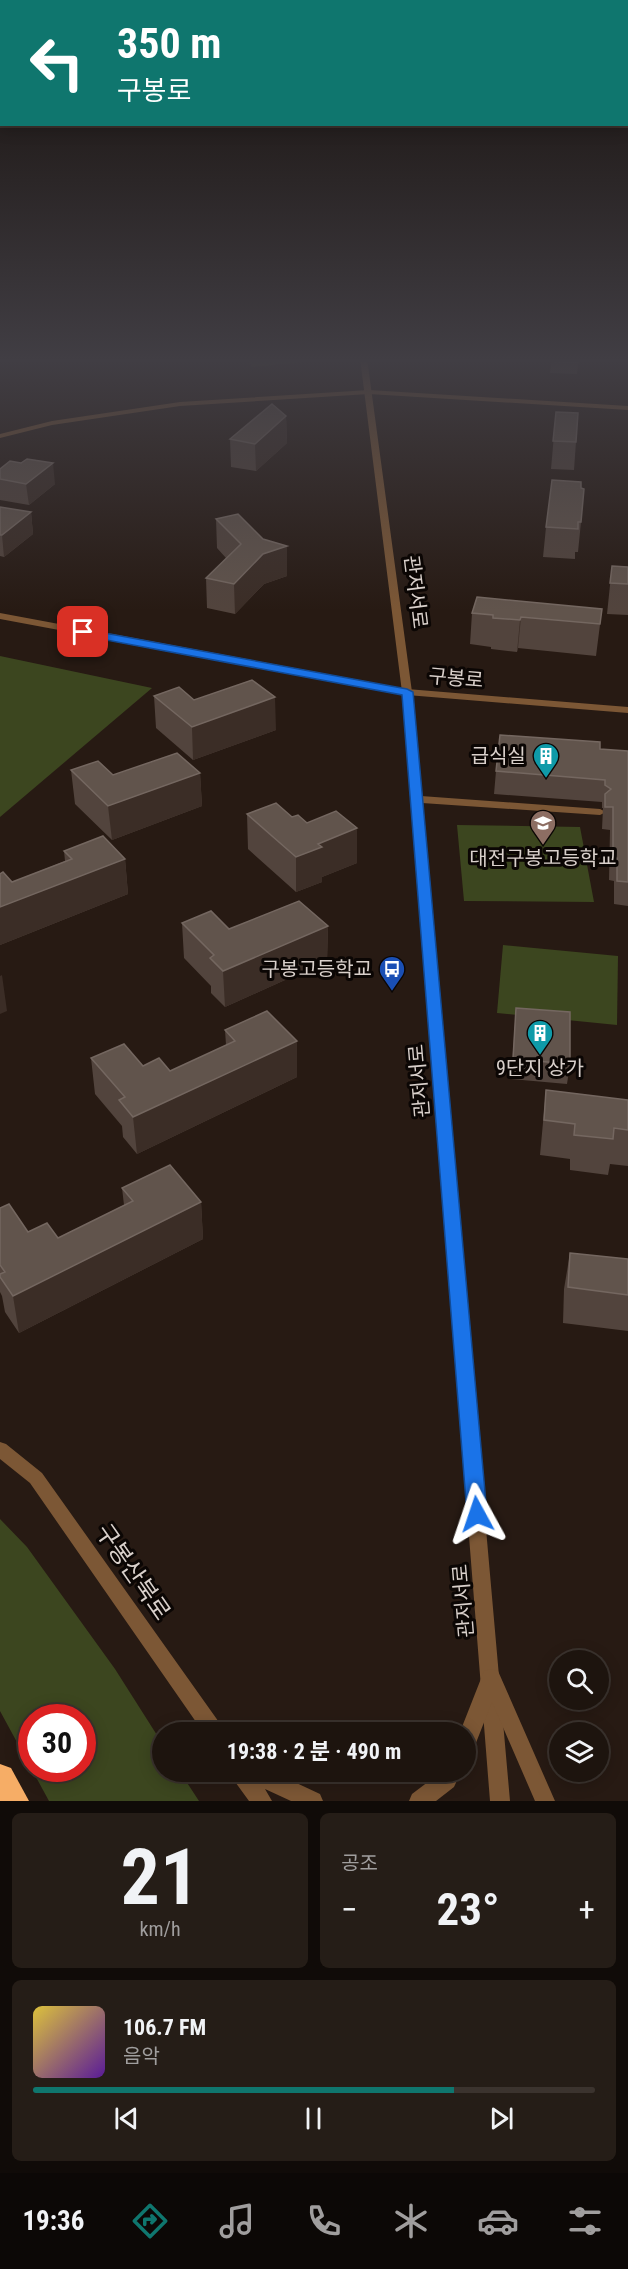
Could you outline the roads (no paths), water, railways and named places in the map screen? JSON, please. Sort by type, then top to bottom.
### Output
[{"type":"highway","points":[[0,1779],[14,1801]]},
{"type":"street","name":"관저서로","points":[[375,442],[407,692],[500,1801]]},
{"type":"street","name":"구봉로","points":[[0,616],[407,692],[628,710]]},
{"type":"street","points":[[416,799],[600,812]]},
{"type":"street","name":"구봉산북로","points":[[0,1449],[36,1478],[207,1722]]},
{"type":"street","points":[[474,1722],[491,1678]]},
{"type":"street","points":[[491,1678],[544,1801]]},
{"type":"street","points":[[248,1782],[262,1801]]},
{"type":"street","points":[[273,1782],[312,1801]]},
{"type":"street","points":[[419,1801],[444,1782]]},
{"type":"place","name":"급식실","points":[[546,779]]},
{"type":"place","name":"대전구봉고등학교","points":[[543,846]]},
{"type":"place","name":"구봉고등학교","points":[[392,992]]},
{"type":"place","name":"9단지 상가","points":[[540,1056]]}]
